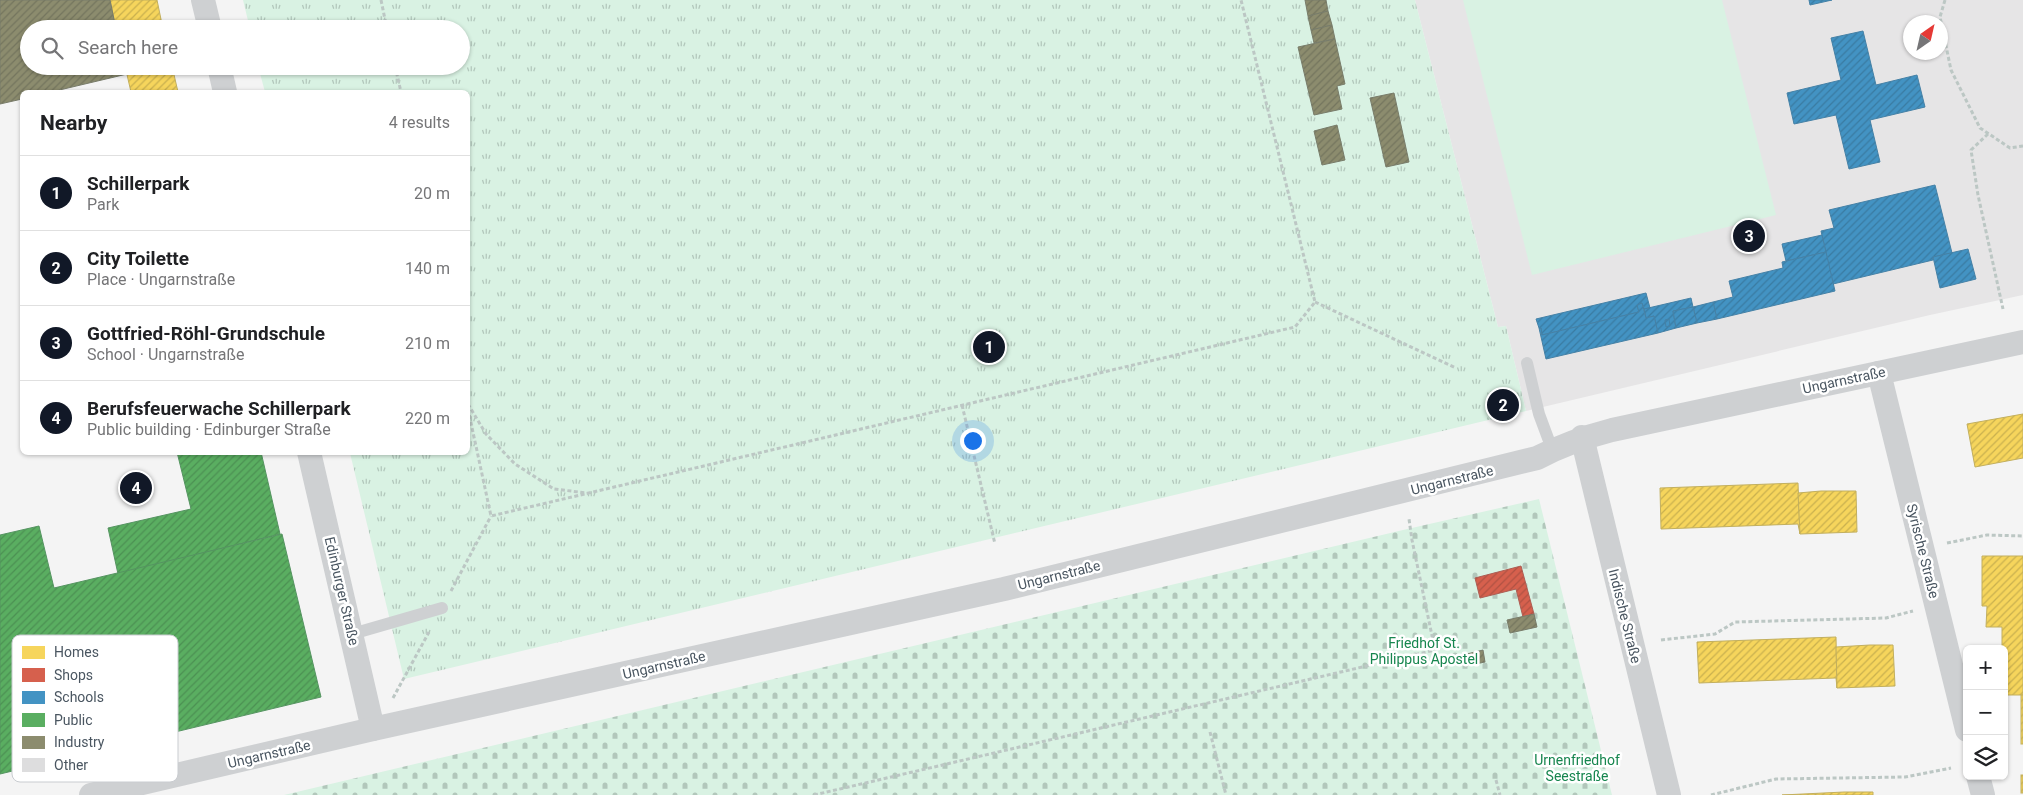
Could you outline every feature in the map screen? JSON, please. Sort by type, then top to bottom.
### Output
[{"type":"street","points":[[203,0],[208,20]]},
{"type":"street","points":[[221,75],[225,90]]},
{"type":"street","name":"Ungarnstraße","points":[[178,774],[373,729],[1004,589],[1537,458],[1552,449],[1582,438],[2023,342]]},
{"type":"street","name":"Syrische Straße","points":[[1879,373],[1963,714]]},
{"type":"street","name":"Indische Straße","points":[[1582,438],[1668,795]]},
{"type":"street","name":"Edinburger Straße","points":[[311,455],[373,729]]},
{"type":"street","points":[[1979,780],[1983,795]]},
{"type":"street","name":"Ungarnstraße","points":[[90,795],[146,782]]},
{"type":"lane","points":[[1527,363],[1540,414],[1552,449]]},
{"type":"lane","points":[[352,634],[442,608]]},
{"type":"path","points":[[381,0],[385,20]]},
{"type":"path","points":[[1241,0],[1315,302]]},
{"type":"path","points":[[1945,0],[1940,16],[1951,70],[1980,128],[2010,148],[2023,146]]},
{"type":"path","points":[[397,75],[400,90]]},
{"type":"path","points":[[1988,134],[1971,150],[1978,195],[2003,308]]},
{"type":"path","points":[[1315,302],[1456,368]]},
{"type":"path","points":[[470,417],[491,516],[1295,327],[1315,302]]},
{"type":"path","points":[[962,405],[995,544]]},
{"type":"path","points":[[470,407],[486,434],[514,464],[554,489],[590,493]]},
{"type":"path","points":[[814,795],[1435,650],[1409,519]]},
{"type":"path","points":[[1922,550],[1956,540],[1987,535],[2023,536]]},
{"type":"path","points":[[1661,640],[1715,634],[1734,622],[1886,618],[1913,610]]},
{"type":"path","points":[[1210,732],[1226,795]]},
{"type":"path","points":[[1711,795],[1776,779],[1905,777],[1951,768]]},
{"type":"path","points":[[1496,780],[1500,795]]},
{"type":"shaded area","points":[[1415,0],[2023,0],[2023,295],[1930,315],[1526,411],[1506,326],[1498,327]]},
{"type":"green space","points":[[243,0],[1415,0],[1498,327],[1506,326],[1526,411],[404,679],[350,455],[470,455],[470,90],[264,90],[260,75],[470,75],[470,20],[248,20]]},
{"type":"green space","points":[[1463,0],[1722,0],[1776,215],[1532,275]]},
{"type":"green space","name":"Friedhof St. Philippus Apostel","points":[[1539,499],[1612,795],[284,795],[1403,530]]},
{"type":"building: Homes","points":[[110,0],[157,0],[161,20],[114,20]]},
{"type":"building: Homes","points":[[127,75],[174,75],[178,90],[131,90]]},
{"type":"building: Homes","points":[[2023,414],[2023,458],[1975,467],[1967,424]]},
{"type":"building: Homes","points":[[1798,483],[1800,534],[1798,524],[1661,529],[1660,488]]},
{"type":"building: Homes","points":[[1856,491],[1857,532],[1800,534],[1798,493]]},
{"type":"building: Homes","points":[[1982,556],[2023,556],[2023,695],[2008,695],[2008,645],[2002,645],[2002,627],[1986,627],[1987,606],[1982,606]]},
{"type":"building: Homes","points":[[1836,637],[1837,688],[1836,678],[1699,683],[1697,642]]},
{"type":"building: Homes","points":[[1893,645],[1895,686],[1837,688],[1836,647]]},
{"type":"building: Homes","points":[[2021,695],[2023,695],[2023,744],[2021,744]]},
{"type":"building: Homes","points":[[2021,775],[2023,775],[2023,793],[2021,793]]},
{"type":"building: Homes","points":[[1873,792],[1873,795],[1782,795]]},
{"type":"building: Shops","points":[[1521,566],[1534,614],[1523,617],[1516,589],[1480,598],[1475,578]]},
{"type":"building: Schools","points":[[1809,0],[1832,0],[1810,5]]},
{"type":"building: Schools","points":[[1863,31],[1876,85],[1917,75],[1925,107],[1870,120],[1880,162],[1849,169],[1836,115],[1794,124],[1787,93],[1841,80],[1831,38]]},
{"type":"building: Schools","points":[[1935,185],[1952,253],[1933,257],[1933,260],[1833,284],[1821,231],[1834,228],[1829,210]]},
{"type":"building: Schools","points":[[1822,235],[1826,252],[1786,261],[1782,244]]},
{"type":"building: Schools","points":[[1968,249],[1976,279],[1940,288],[1933,257]]},
{"type":"building: Schools","points":[[1826,252],[1835,291],[1717,319],[1713,302],[1733,297],[1729,281],[1783,268],[1782,262]]},
{"type":"building: Schools","points":[[1646,293],[1650,308],[1644,309],[1642,303],[1637,305],[1639,312],[1542,335],[1541,328],[1539,328],[1536,319]]},
{"type":"building: Schools","points":[[1691,298],[1693,307],[1673,311],[1676,328],[1658,333],[1654,316],[1646,318],[1644,309]]},
{"type":"building: Schools","points":[[1713,302],[1717,319],[1697,323],[1693,307]]},
{"type":"building: Schools","points":[[1642,303],[1646,318],[1654,316],[1658,333],[1546,359],[1539,328],[1541,328],[1542,335],[1639,312],[1637,305]]},
{"type":"building: Schools","points":[[1693,307],[1697,323],[1676,328],[1673,311]]},
{"type":"building: Schools","points":[[1669,319],[1670,326],[1666,327],[1665,320]]},
{"type":"building: Public","points":[[178,455],[262,455],[280,534],[118,574],[108,528],[191,509]]},
{"type":"building: Public","points":[[39,526],[54,588],[282,534],[321,697],[178,731],[178,635],[12,635],[12,771],[0,774],[0,535]]},
{"type":"building: Industry","points":[[0,0],[110,0],[114,20],[20,20],[20,75],[123,75],[59,90],[20,90],[20,99],[0,104]]},
{"type":"building: Industry","points":[[1305,0],[1326,0],[1328,11],[1308,16]]},
{"type":"building: Industry","points":[[1328,11],[1332,25],[1311,30],[1308,16]]},
{"type":"building: Industry","points":[[1332,25],[1335,39],[1314,43],[1311,30]]},
{"type":"building: Industry","points":[[1335,39],[1345,84],[1337,86],[1342,109],[1314,115],[1298,47]]},
{"type":"building: Industry","points":[[1394,93],[1409,162],[1386,167],[1370,98]]},
{"type":"building: Industry","points":[[1337,125],[1345,160],[1322,165],[1314,131]]},
{"type":"building: Industry","points":[[1534,614],[1537,627],[1510,633],[1507,620]]},
{"type":"building: Industry","points":[[1483,650],[1485,662],[1466,666],[1463,655]]},
{"type":"building: Other","points":[[1506,395],[1510,413],[1501,415],[1497,397]]},
{"type":"place","name":"Gottfried-Röhl-Grundschule","points":[[1749,236]]},
{"type":"place","name":"Schillerpark","points":[[989,347]]},
{"type":"place","name":"City Toilette","points":[[1503,405]]},
{"type":"place","name":"Berufsfeuerwache Schillerpark","points":[[136,488]]},
{"type":"park label","name":"Urnenfriedhof Seestraße","points":[[1577,768]]}]
